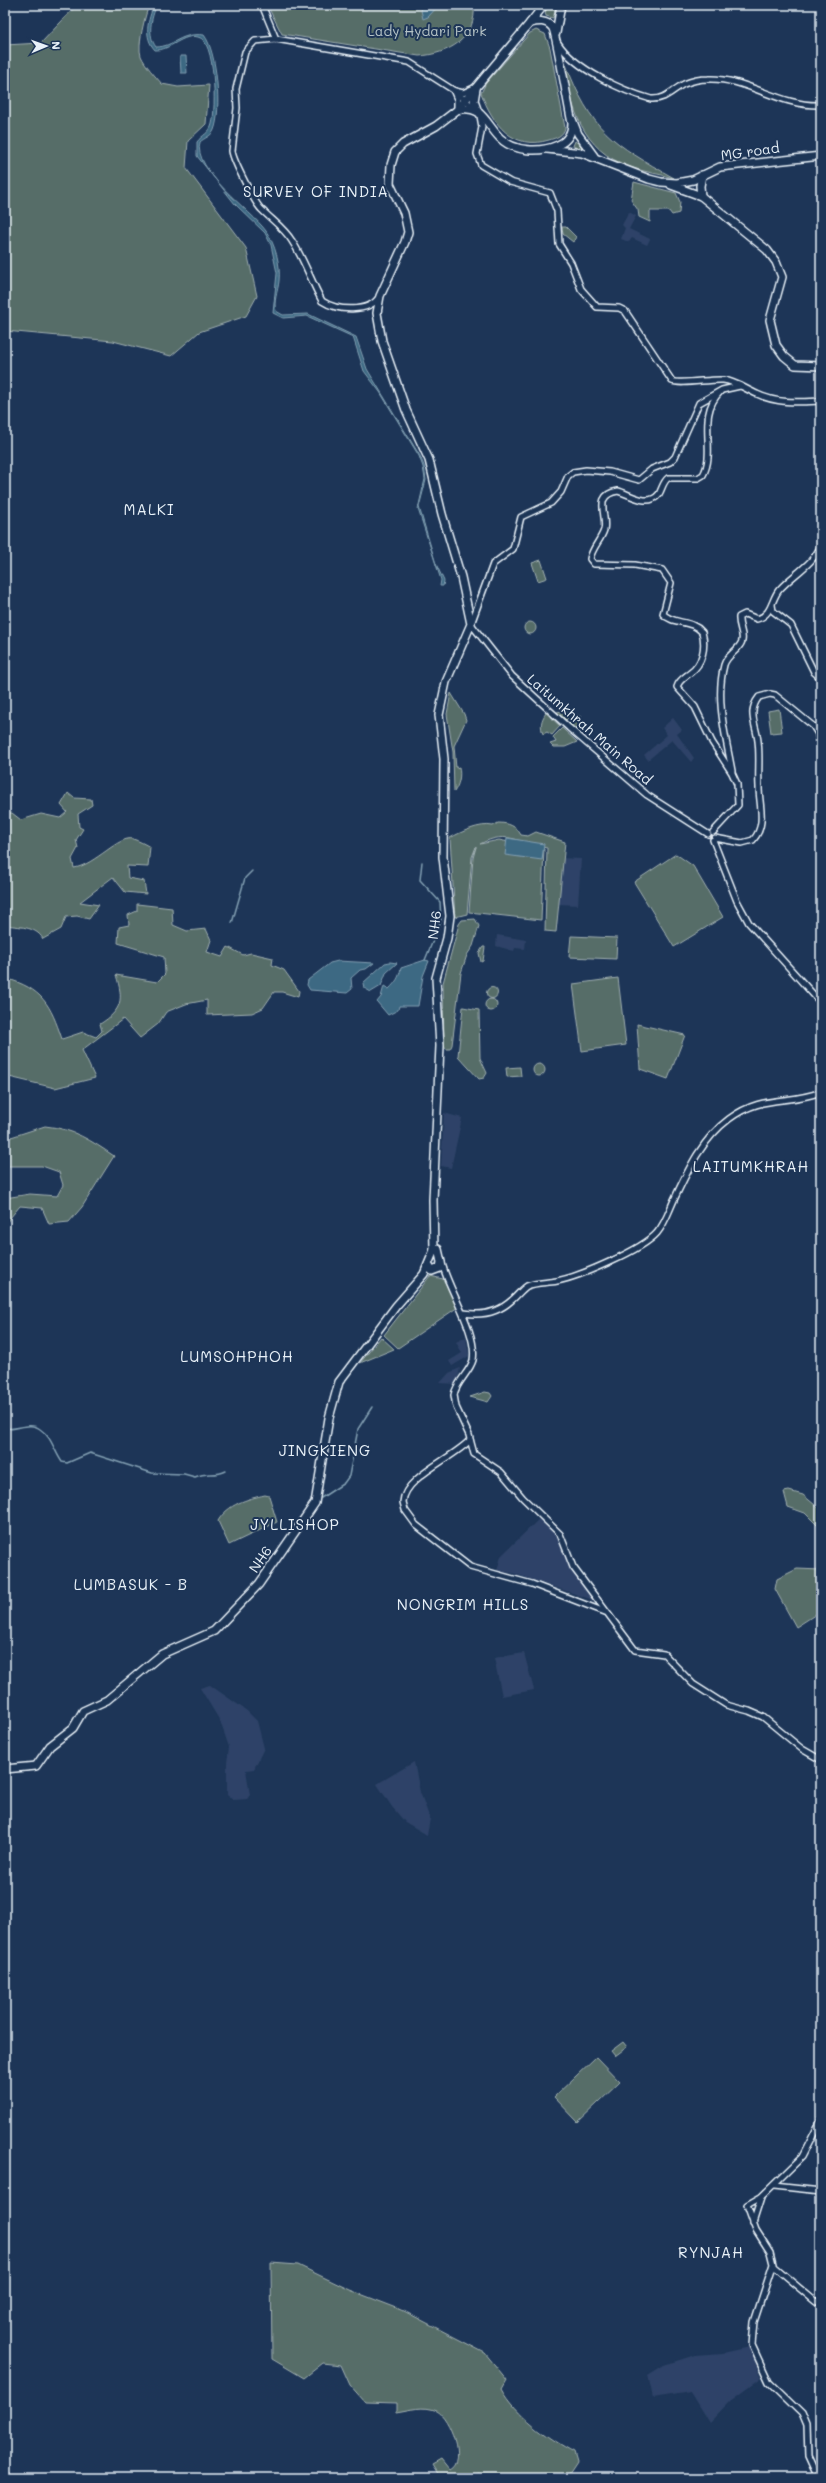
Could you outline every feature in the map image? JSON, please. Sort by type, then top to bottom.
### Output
[{"type":"main road","points":[[471,624],[461,576],[442,514],[429,460],[406,410],[382,341],[377,320],[380,296],[406,242],[408,232],[404,213],[390,184],[389,172],[393,158],[403,144],[436,126],[457,110],[544,5]]},
{"type":"main road","points":[[541,149],[559,144],[570,134],[572,123],[556,41],[560,5]]},
{"type":"main road","points":[[530,23],[546,22],[556,33]]},
{"type":"main road","points":[[478,85],[474,96],[479,113]]},
{"type":"main road","points":[[457,110],[469,109],[479,113]]},
{"type":"main road","name":"MG road","points":[[569,110],[578,134],[594,156]]},
{"type":"main road","name":"MG road","points":[[479,113],[506,143],[522,149],[568,150],[594,156],[617,168],[661,182],[685,182],[720,167],[821,156]]},
{"type":"main road","points":[[701,196],[700,186],[702,175]]},
{"type":"main road","points":[[661,182],[701,196],[755,239],[776,262],[780,273],[781,284],[772,311],[770,325],[779,350],[795,365],[821,366]]},
{"type":"main road","name":"NH6","points":[[5,1769],[36,1766],[50,1746],[73,1728],[83,1711],[107,1700],[162,1654],[214,1631],[254,1590],[315,1503],[330,1413],[339,1382],[396,1306],[424,1274],[432,1269],[440,1268],[441,1262],[436,1250],[434,1234],[433,1200],[440,1046],[436,978],[447,938],[450,916],[444,857],[444,759],[439,715],[446,682],[471,624]]},
{"type":"main road","name":"NH6","points":[[432,1269],[436,1250]]},
{"type":"street","points":[[262,5],[276,39]]},
{"type":"street","points":[[380,296],[372,305],[366,308],[344,308],[322,301],[293,242],[279,224],[261,209],[234,159],[236,89],[242,61],[251,42],[260,39],[276,39],[409,62],[452,90],[479,113],[482,127],[477,154],[482,165],[510,182],[550,194],[557,211],[559,244],[571,262],[581,289],[590,302],[597,307],[619,308],[626,311],[668,375],[676,383],[716,379],[729,381],[769,399],[790,403],[821,401]]},
{"type":"street","points":[[556,41],[575,62],[607,80],[651,99],[660,100],[685,83],[709,79],[735,83],[793,103],[821,105]]},
{"type":"street","points":[[452,90],[463,93],[478,85]]},
{"type":"street","points":[[452,90],[458,99],[457,110]]},
{"type":"street","points":[[471,624],[494,564],[513,549],[521,517],[551,503],[561,492],[568,476],[573,472],[586,470],[610,472],[640,480],[652,469],[670,462],[677,452],[699,403],[722,390],[740,386]]},
{"type":"street","points":[[722,390],[713,402],[709,412],[707,461],[703,475],[698,478],[668,478],[659,493],[651,499],[634,499],[618,491],[608,495],[602,506],[604,532],[590,559],[594,564],[655,567],[662,570],[670,579],[670,588],[663,609],[664,614],[672,620],[693,624],[702,632],[704,642],[702,654],[697,665],[679,682],[677,687],[695,707],[718,754],[732,772]]},
{"type":"street","points":[[712,836],[738,805],[737,784],[732,772],[721,712],[724,664],[741,642],[739,617],[745,614],[757,619],[768,613],[772,602],[780,590],[813,559],[821,545]]},
{"type":"street","points":[[772,602],[773,611],[791,625],[814,672],[821,678]]},
{"type":"street","name":"Laitumkhrah Main Road","points":[[471,624],[512,676],[569,728],[647,795],[712,836]]},
{"type":"street","points":[[712,836],[746,843],[753,840],[758,830],[762,808],[759,790],[758,740],[752,717],[753,707],[759,697],[770,694],[775,695],[808,721],[818,734],[821,752]]},
{"type":"street","points":[[712,836],[737,901],[749,923],[821,1003]]},
{"type":"street","points":[[464,1313],[479,1314],[494,1312],[504,1307],[527,1286],[572,1276],[603,1265],[645,1242],[662,1227],[683,1181],[704,1144],[728,1120],[759,1102],[809,1096],[821,1092]]},
{"type":"street","points":[[441,1262],[445,1277],[464,1313],[473,1359],[454,1395],[456,1407],[470,1440],[474,1454],[502,1472],[523,1498],[560,1534],[573,1566],[606,1613],[637,1651],[664,1654],[693,1684],[726,1705],[754,1712],[763,1717],[802,1749],[821,1760]]},
{"type":"street","points":[[432,1269],[445,1277]]},
{"type":"street","points":[[470,1440],[416,1480],[406,1490],[402,1502],[410,1518],[470,1567],[527,1582],[606,1613]]},
{"type":"street","points":[[818,2478],[808,2456],[807,2426],[802,2414],[769,2382],[752,2345],[754,2322],[773,2266],[770,2252],[753,2224],[747,2205],[761,2197],[774,2186],[802,2157],[821,2120]]},
{"type":"street","points":[[774,2186],[821,2191]]},
{"type":"street","points":[[753,2224],[761,2197]]},
{"type":"street","points":[[773,2266],[816,2302],[821,2300]]},
{"type":"shaded area","points":[[154,5],[157,5],[153,15],[151,32],[153,42],[156,47],[168,45],[183,37],[196,35],[204,35],[212,54],[217,81],[218,109],[214,130],[200,142],[200,153],[205,165],[213,176],[197,156],[197,142],[210,130],[213,116],[213,76],[208,50],[204,41],[198,37],[192,36],[161,50],[155,50],[151,45],[148,34],[150,17]]},
{"type":"shaded area","points":[[425,5],[439,5],[428,17],[423,19],[421,10]]},
{"type":"shaded area","points":[[180,56],[186,56],[187,73],[181,73]]},
{"type":"shaded area","points":[[215,178],[225,190],[259,223],[266,231],[272,242],[277,255],[279,268],[279,281],[275,304],[276,311],[283,315],[308,314],[356,337],[367,369],[420,456],[424,466],[426,480],[419,507],[436,564],[444,581],[443,586],[440,586],[441,580],[418,509],[425,479],[423,467],[419,456],[380,392],[364,371],[353,337],[307,316],[283,318],[273,313],[277,273],[271,245],[265,233],[235,204]]},
{"type":"shaded area","points":[[629,212],[636,216],[629,229],[650,239],[647,245],[632,238],[629,242],[621,239],[625,228],[622,225]]},
{"type":"shaded area","points":[[673,718],[682,730],[677,734],[694,758],[691,762],[672,740],[648,760],[644,755],[667,735],[662,728]]},
{"type":"shaded area","points":[[507,838],[544,844],[542,860],[505,855]]},
{"type":"shaded area","points":[[560,858],[581,859],[578,905],[558,904]]},
{"type":"shaded area","points":[[497,935],[526,940],[525,949],[515,948],[514,951],[496,946]]},
{"type":"shaded area","points":[[425,960],[429,961],[423,976],[418,1006],[399,1006],[398,1010],[388,1015],[377,1002],[381,997],[384,986],[389,989],[398,977],[401,968]]},
{"type":"shaded area","points":[[338,961],[374,963],[366,969],[360,970],[351,978],[352,989],[347,993],[310,990],[307,985],[308,980],[330,963]]},
{"type":"shaded area","points":[[385,963],[397,963],[386,973],[381,986],[371,992],[364,988],[363,983]]},
{"type":"shaded area","points":[[444,1113],[462,1118],[451,1168],[441,1166]]},
{"type":"shaded area","points":[[466,1337],[469,1356],[452,1366],[449,1361],[462,1353],[456,1342]]},
{"type":"shaded area","points":[[460,1368],[457,1384],[440,1383],[449,1373]]},
{"type":"shaded area","points":[[540,1518],[563,1542],[567,1561],[596,1601],[512,1573],[497,1571],[501,1556]]},
{"type":"shaded area","points":[[524,1653],[534,1690],[502,1696],[494,1658]]},
{"type":"shaded area","points":[[210,1685],[247,1711],[257,1721],[264,1748],[254,1769],[246,1770],[250,1795],[247,1799],[233,1800],[227,1795],[227,1763],[229,1747],[220,1721],[200,1688]]},
{"type":"shaded area","points":[[414,1762],[420,1792],[430,1819],[427,1835],[405,1822],[392,1807],[377,1784]]},
{"type":"shaded area","points":[[750,2347],[761,2378],[731,2400],[709,2423],[690,2392],[653,2398],[648,2375],[664,2365],[695,2355],[723,2353]]},
{"type":"green space","points":[[77,5],[149,5],[140,45],[141,56],[148,67],[162,84],[178,87],[209,85],[206,124],[188,141],[186,168],[246,248],[257,296],[246,316],[199,332],[171,356],[113,341],[5,331],[5,45],[41,43]]},
{"type":"green space","name":"Lady Hydari Park","points":[[267,5],[474,5],[474,17],[471,27],[459,42],[441,52],[419,56],[282,34]]},
{"type":"green space","points":[[550,5],[557,5],[553,18],[546,16],[545,12]]},
{"type":"green space","points":[[536,30],[545,34],[550,48],[565,128],[561,135],[549,140],[524,142],[514,138],[498,124],[491,115],[481,93],[486,83],[530,33]]},
{"type":"green space","points":[[565,62],[584,104],[606,133],[634,155],[674,178],[630,167],[600,150],[581,125],[575,111],[567,79]]},
{"type":"green space","points":[[575,141],[587,150],[586,152],[573,146]]},
{"type":"green space","points":[[634,182],[676,193],[680,202],[679,213],[672,215],[669,211],[650,211],[650,222],[639,217],[638,210],[631,200]]},
{"type":"green space","points":[[562,227],[566,227],[576,237],[573,242],[563,234]]},
{"type":"green space","points":[[541,560],[547,578],[538,581],[532,563]]},
{"type":"green space","points":[[528,622],[532,622],[536,628],[532,634],[528,634],[524,630],[524,626]]},
{"type":"green space","points":[[451,693],[466,720],[454,746],[456,768],[459,767],[460,777],[454,792],[453,752],[447,714]]},
{"type":"green space","points":[[571,709],[574,712],[566,720],[557,712]]},
{"type":"green space","points":[[779,709],[782,732],[771,733],[768,711]]},
{"type":"green space","points":[[546,713],[560,726],[552,735],[547,732],[543,734],[542,731],[541,726]]},
{"type":"green space","points":[[577,715],[581,717],[577,730],[569,723]]},
{"type":"green space","points":[[562,728],[577,742],[565,747],[553,747],[550,744],[556,742],[553,737]]},
{"type":"green space","points":[[68,793],[74,798],[91,799],[92,805],[78,814],[79,827],[83,829],[76,840],[78,848],[72,859],[74,868],[90,862],[121,841],[133,839],[150,847],[148,867],[127,866],[128,878],[144,881],[146,894],[125,892],[113,877],[80,902],[99,905],[89,919],[77,916],[66,917],[61,929],[43,939],[31,929],[5,925],[5,814],[12,813],[21,820],[41,814],[60,818],[67,812],[61,805]]},
{"type":"green space","points":[[498,823],[512,826],[517,829],[521,835],[528,836],[536,832],[565,842],[556,932],[545,931],[547,848],[514,839],[499,838],[480,844],[499,840],[544,849],[541,920],[469,912],[473,858],[476,847],[472,857],[467,914],[455,917],[450,838],[471,829],[488,825],[493,826]]},
{"type":"green space","points":[[676,854],[693,866],[723,917],[674,947],[634,882]]},
{"type":"green space","points":[[137,904],[172,908],[173,925],[187,931],[206,929],[211,940],[207,952],[222,957],[228,947],[243,955],[251,953],[273,958],[272,965],[284,970],[299,991],[298,997],[282,992],[274,992],[263,1008],[252,1013],[207,1015],[207,1000],[186,1004],[166,1012],[158,1024],[140,1038],[123,1019],[82,1050],[95,1078],[55,1088],[5,1076],[5,978],[18,982],[37,993],[49,1007],[62,1039],[83,1032],[96,1037],[102,1031],[100,1024],[113,1014],[119,1004],[120,991],[116,975],[157,982],[165,974],[164,957],[118,943],[119,927],[129,925],[128,915],[137,911]]},
{"type":"green space","points":[[475,919],[479,926],[473,946],[467,955],[461,973],[452,1045],[450,1049],[446,1049],[444,1045],[443,983],[459,924],[462,920]]},
{"type":"green space","points":[[571,936],[617,938],[616,959],[569,957]]},
{"type":"green space","points":[[483,947],[485,947],[483,961],[481,962],[479,953]]},
{"type":"green space","points":[[618,978],[626,1045],[582,1051],[573,984]]},
{"type":"green space","points":[[492,987],[496,989],[498,993],[496,997],[492,999],[488,997],[486,993],[488,989]]},
{"type":"green space","points":[[491,999],[495,1001],[497,1005],[495,1009],[491,1011],[487,1009],[485,1005],[487,1001]]},
{"type":"green space","points":[[463,1007],[479,1010],[480,1058],[487,1073],[484,1078],[479,1079],[458,1056]]},
{"type":"green space","points":[[637,1024],[685,1035],[668,1079],[640,1069]]},
{"type":"green space","points":[[539,1064],[543,1066],[545,1070],[543,1074],[539,1076],[535,1074],[533,1070],[535,1066]]},
{"type":"green space","points":[[520,1067],[521,1076],[507,1077],[506,1068]]},
{"type":"green space","points":[[45,1126],[55,1127],[81,1136],[114,1156],[82,1207],[69,1222],[49,1224],[42,1208],[20,1206],[5,1224],[5,1198],[30,1194],[57,1196],[63,1185],[59,1172],[42,1166],[5,1166],[5,1139]]},
{"type":"green space","points":[[430,1276],[443,1279],[458,1307],[398,1348],[384,1335]]},
{"type":"green space","points":[[381,1337],[394,1349],[360,1363]]},
{"type":"green space","points":[[485,1392],[490,1393],[492,1396],[488,1402],[470,1397]]},
{"type":"green space","points":[[789,1491],[803,1495],[821,1510],[821,1529],[805,1513],[788,1507],[784,1492]]},
{"type":"green space","points":[[265,1495],[269,1496],[277,1522],[229,1545],[218,1521],[222,1515],[238,1503]]},
{"type":"green space","points":[[797,1569],[821,1570],[821,1611],[796,1627],[775,1589],[777,1579]]},
{"type":"green space","points":[[623,2042],[627,2047],[615,2056],[611,2051]]},
{"type":"green space","points":[[596,2057],[620,2082],[578,2122],[554,2097]]},
{"type":"green space","points":[[271,2263],[298,2265],[350,2290],[402,2310],[485,2353],[507,2380],[502,2389],[515,2408],[544,2433],[574,2452],[577,2462],[567,2477],[484,2478],[484,2476],[477,2473],[474,2478],[440,2478],[432,2465],[441,2460],[449,2470],[454,2465],[456,2449],[451,2430],[442,2415],[437,2411],[422,2408],[396,2412],[396,2403],[365,2402],[350,2385],[341,2365],[323,2363],[304,2378],[272,2359]]},
{"type":"waterway","points":[[422,862],[420,880],[440,902],[441,921],[425,960]]},
{"type":"waterway","points":[[232,923],[245,878],[252,871]]},
{"type":"waterway","points":[[5,1356],[8,1360],[5,1366]]},
{"type":"waterway","points":[[321,1498],[344,1483],[349,1476],[358,1429],[372,1407]]},
{"type":"waterway","points":[[5,1427],[13,1429],[31,1426],[40,1429],[50,1440],[62,1462],[67,1463],[90,1453],[152,1473],[184,1474],[195,1477],[204,1474],[218,1474],[226,1471]]},
{"type":"district","name":"SURVEY OF INDIA","points":[[316,191]]},
{"type":"district","name":"MALKI","points":[[149,509]]},
{"type":"district","name":"LAITUMKHRAH","points":[[751,1166]]},
{"type":"district","name":"LUMSOHPHOH","points":[[237,1356]]},
{"type":"district","name":"JINGKIENG","points":[[325,1450]]},
{"type":"district","name":"JYLLISHOP","points":[[295,1524]]},
{"type":"district","name":"LUMBASUK - B","points":[[131,1584]]},
{"type":"district","name":"NONGRIM HILLS","points":[[463,1604]]},
{"type":"district","name":"RYNJAH","points":[[711,2252]]}]
